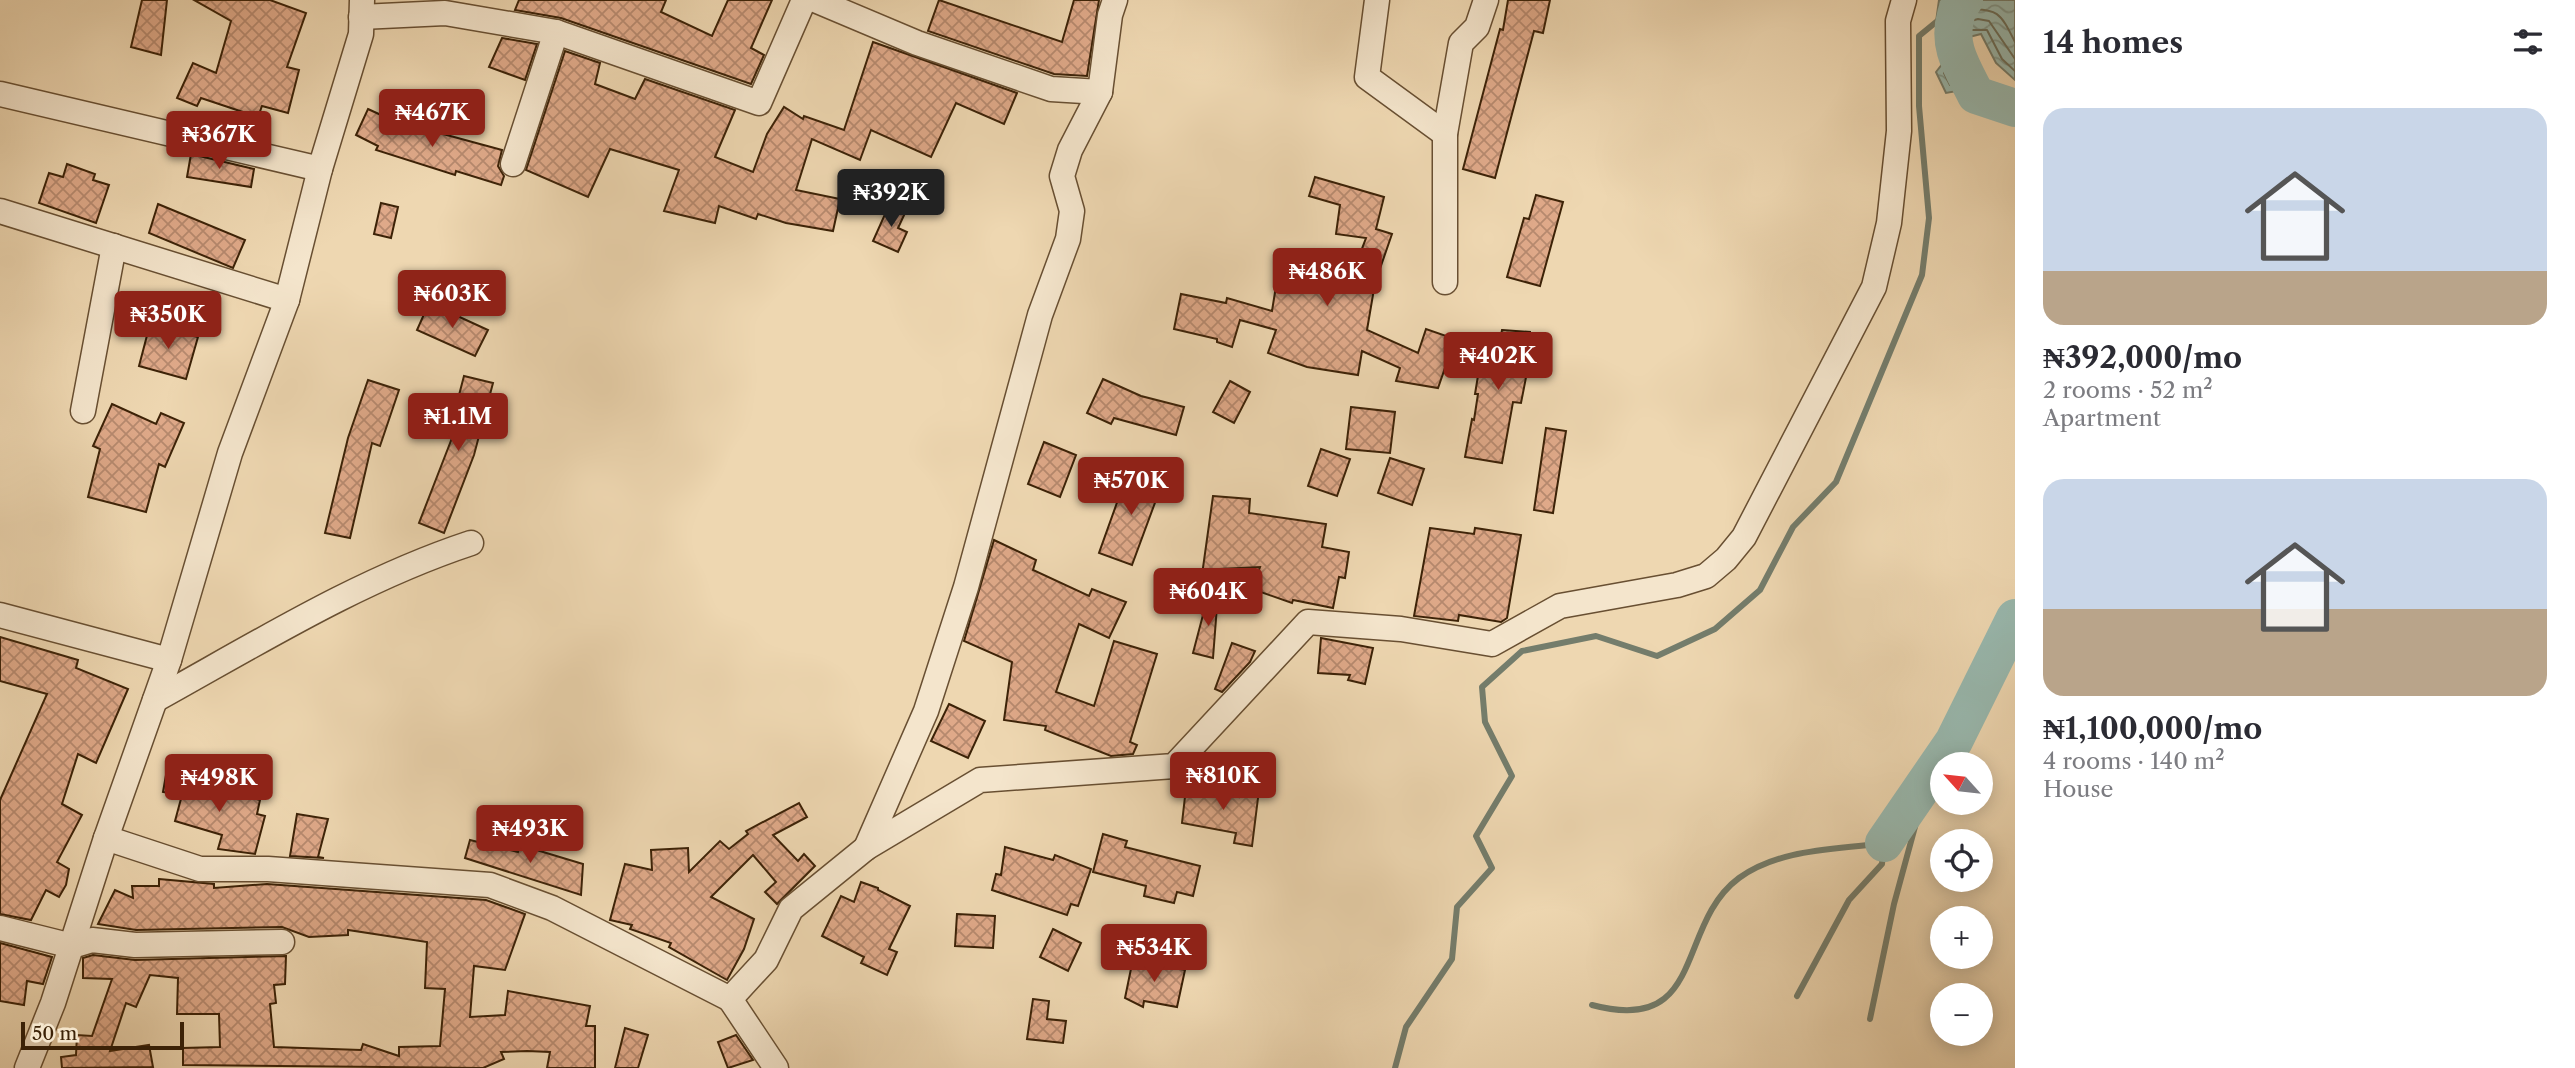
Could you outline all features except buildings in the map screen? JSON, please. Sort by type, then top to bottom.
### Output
[{"type":"street","points":[[27,1068],[72,946],[106,838],[169,660],[230,453],[288,300],[320,169],[360,34],[361,8],[445,13],[556,32],[759,103],[804,0]]},
{"type":"street","points":[[815,0],[917,43],[1051,89],[1100,92]]},
{"type":"street","points":[[866,848],[926,711],[966,587],[1040,315],[1068,239],[1072,211],[1062,176],[1070,150],[1100,92],[1110,15],[1115,0]]},
{"type":"street","points":[[1377,0],[1367,77],[1445,134]]},
{"type":"street","points":[[1445,282],[1445,134],[1461,43],[1477,27],[1486,0]]},
{"type":"street","points":[[730,999],[766,960],[791,909],[866,848],[980,780],[1174,766],[1308,622],[1401,629],[1492,644],[1560,606],[1677,585],[1706,576],[1726,559],[1744,537],[1874,287],[1889,223],[1899,131],[1898,21],[1904,0]]},
{"type":"street","points":[[513,164],[556,32]]},
{"type":"street","points":[[0,94],[320,169]]},
{"type":"street","points":[[0,211],[288,300]]},
{"type":"street","points":[[82,411],[114,246]]},
{"type":"street","points":[[155,700],[321,608],[417,561],[471,543]]},
{"type":"street","points":[[0,615],[169,660]]},
{"type":"street","points":[[106,838],[200,869],[268,869],[490,884],[563,913],[730,999],[776,1068]]},
{"type":"street","points":[[0,928],[72,946],[92,940],[135,945],[282,942]]},
{"type":"water","points":[[1939,0],[2015,0],[2015,80],[1996,63],[1981,34],[1969,37],[1970,59],[1979,78],[1973,88],[1946,93],[1936,72],[1946,59],[1936,22]]},
{"type":"waterway","points":[[1964,0],[1958,7],[1953,37],[1961,66],[1976,95],[2015,108]]},
{"type":"waterway","points":[[1395,1068],[1406,1027],[1452,959],[1457,907],[1492,868],[1476,836],[1512,776],[1485,722],[1482,687],[1522,651],[1596,636],[1657,656],[1715,629],[1760,590],[1793,527],[1836,482],[1922,275],[1929,218],[1919,106],[1919,36],[1941,18]]},
{"type":"waterway","points":[[1884,843],[1954,741],[2015,618]]},
{"type":"waterway","points":[[1870,1019],[1894,904],[1928,779]]},
{"type":"waterway","points":[[1592,1005],[1629,1010],[1654,1005],[1672,991],[1685,971],[1705,922],[1719,898],[1739,878],[1755,868],[1809,852],[1884,843],[1882,864],[1849,900],[1797,996]]}]
